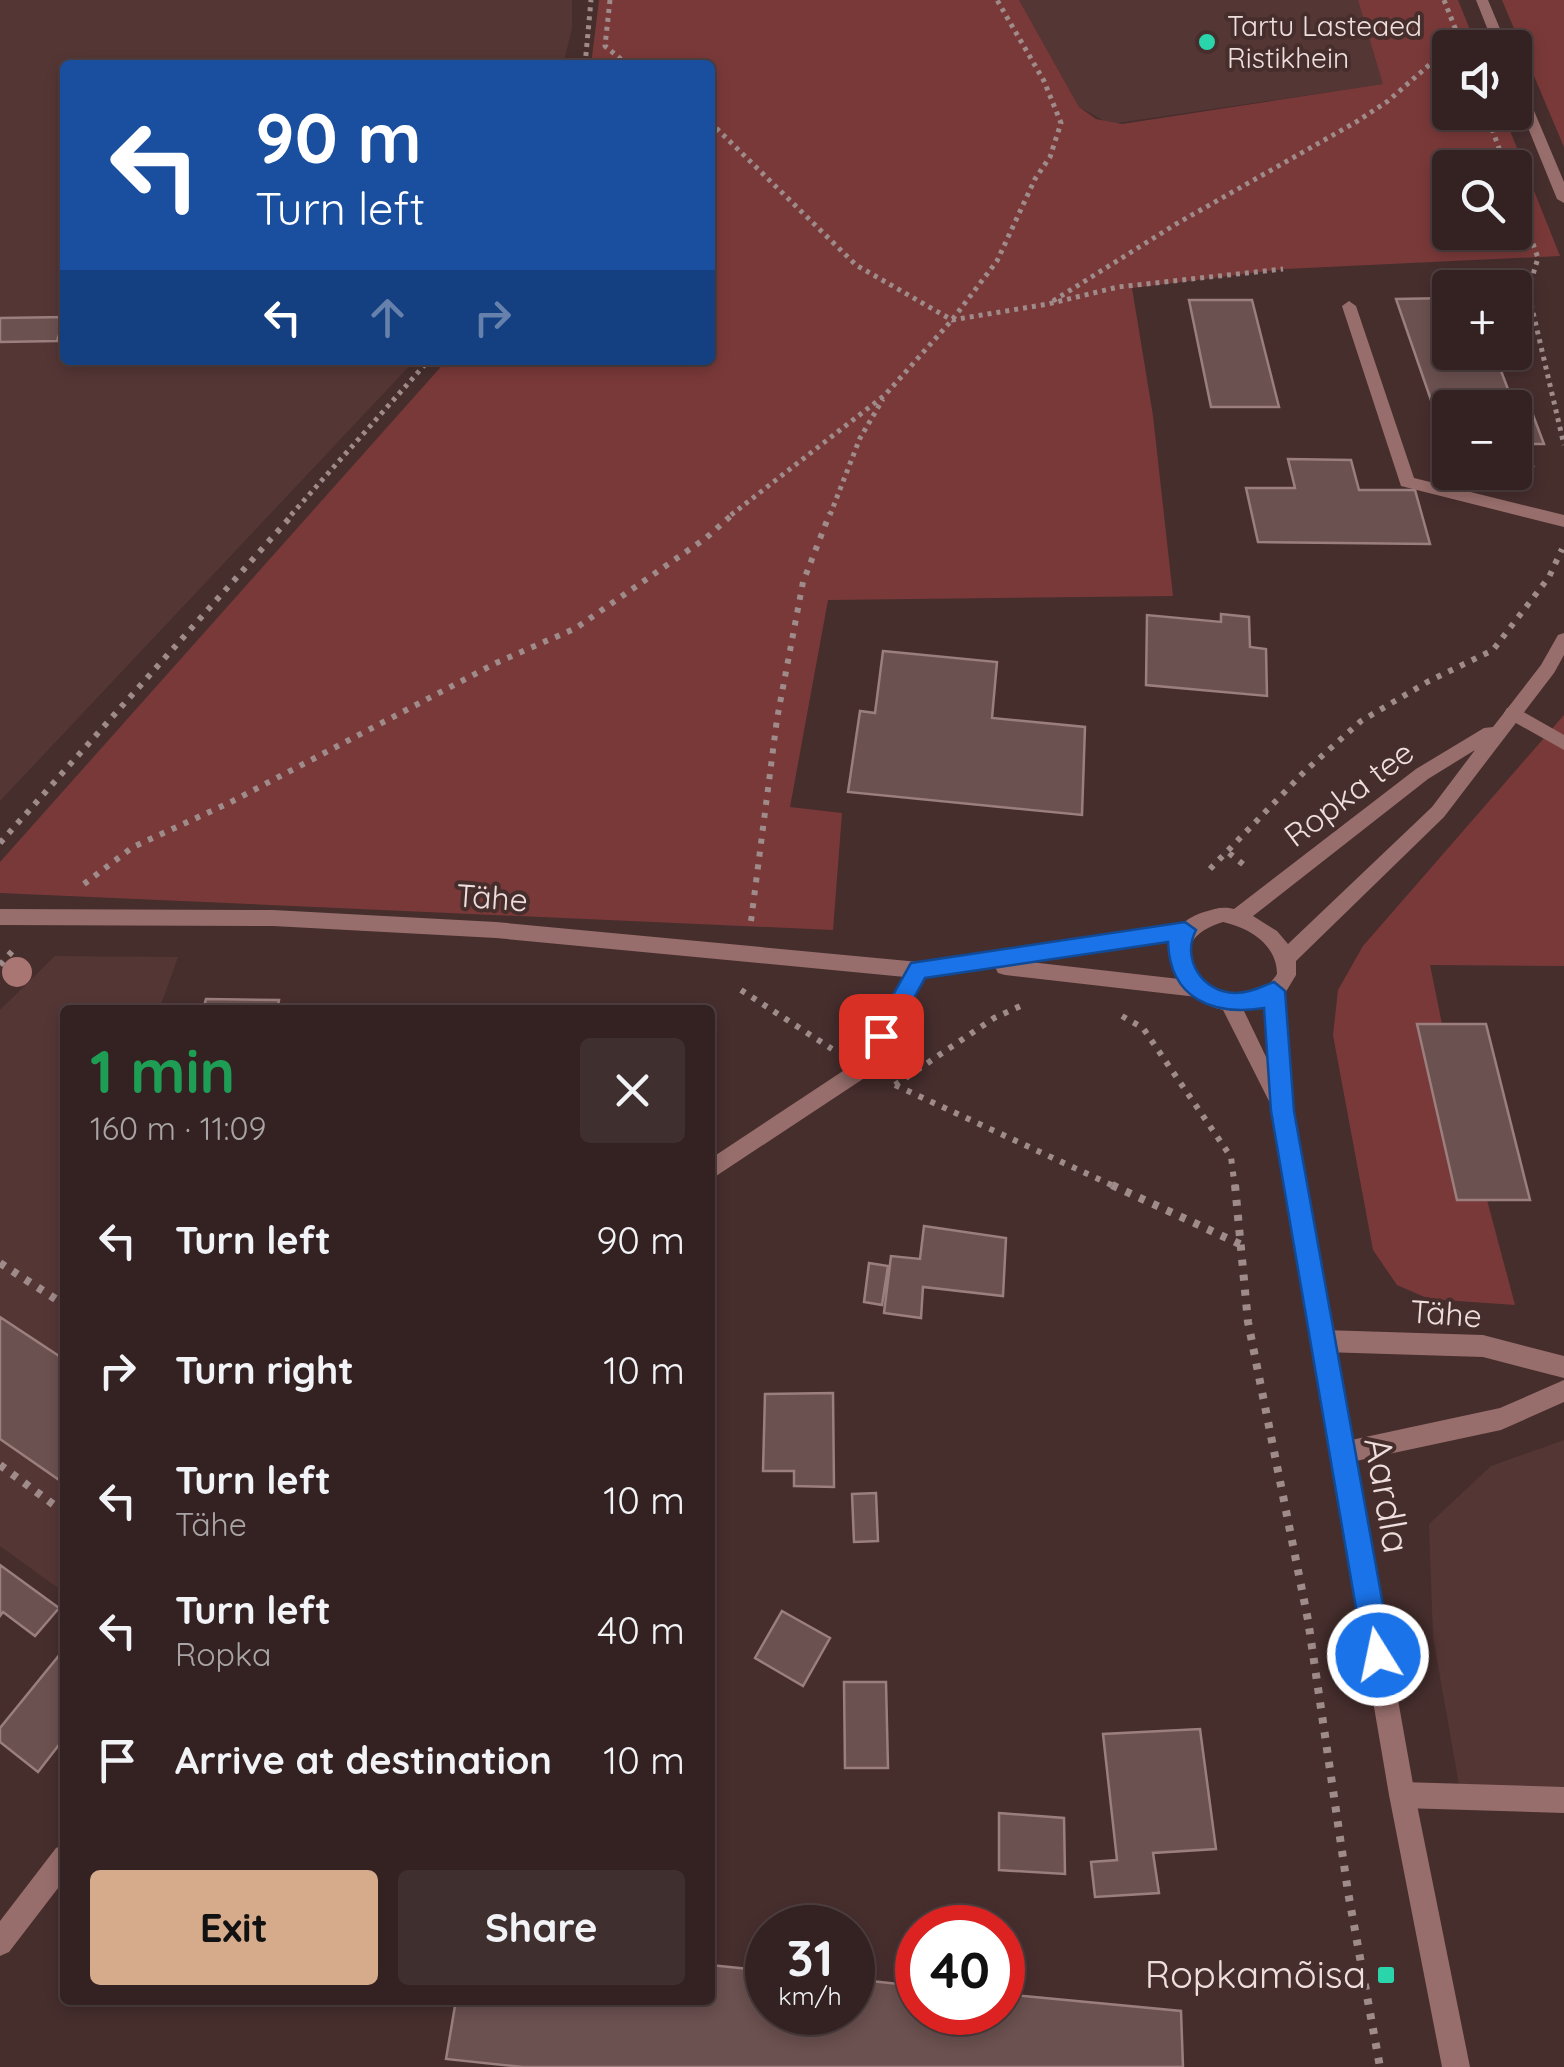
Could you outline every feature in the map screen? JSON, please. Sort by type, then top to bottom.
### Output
[{"type":"street","points":[[1482,0],[1494,30]]},
{"type":"street","points":[[1532,121],[1564,199]]},
{"type":"street","points":[[1349,306],[1406,482],[1564,522]]},
{"type":"street","name":"Ropka tee","points":[[1286,960],[1438,812],[1548,669],[1564,639]]},
{"type":"street","points":[[1507,720],[1564,743]]},
{"type":"street","name":"Ropka tee","points":[[1239,916],[1422,774],[1507,720]]},
{"type":"street","points":[[1208,916],[1239,916],[1270,932],[1286,960],[1282,982],[1274,991],[1262,999],[1230,1003],[1197,989],[1180,966],[1179,941],[1185,930],[1208,916]]},
{"type":"street","name":"Tähe","points":[[0,917],[273,918],[496,930],[918,970],[1185,930]]},
{"type":"street","name":"Tähe","points":[[978,964],[1197,989]]},
{"type":"street","points":[[715,1167],[862,1070],[918,970]]},
{"type":"street","name":"Aardla","points":[[1274,991],[1283,1111],[1402,1795],[1456,2067]]},
{"type":"street","name":"Aardla","points":[[1230,1003],[1283,1111]]},
{"type":"street","name":"Tähe","points":[[1323,1341],[1484,1346],[1564,1367]]},
{"type":"street","points":[[1342,1453],[1500,1420],[1564,1391]]},
{"type":"street","points":[[1402,1795],[1564,1800]]},
{"type":"street","points":[[0,1943],[60,1864]]},
{"type":"path","points":[[585,60],[591,0]]},
{"type":"path","points":[[610,0],[606,46],[622,60]]},
{"type":"path","points":[[752,921],[777,719],[796,639],[802,582],[860,438],[885,395],[952,320],[997,261],[1050,157],[1061,122],[1044,80],[997,0]]},
{"type":"path","points":[[1444,0],[1457,30]]},
{"type":"path","points":[[1048,304],[1176,224],[1356,122],[1388,101],[1432,62]]},
{"type":"path","points":[[715,127],[856,265],[952,320],[1048,304],[1118,287],[1283,268]]},
{"type":"path","points":[[1532,241],[1538,258],[1528,291],[1564,445]]},
{"type":"path","points":[[0,844],[425,365]]},
{"type":"path","points":[[0,965],[45,917],[133,847],[229,803],[496,663],[576,628],[706,538],[757,490],[885,395]]},
{"type":"path","points":[[1210,869],[1230,853],[1304,772],[1361,721],[1429,681],[1493,650],[1550,577],[1564,543]]},
{"type":"path","points":[[1230,853],[1244,865]]},
{"type":"path","points":[[741,990],[862,1070],[1243,1246]]},
{"type":"path","points":[[895,1085],[994,1018],[1024,1004],[1042,1006]]},
{"type":"path","points":[[1117,1013],[1143,1028],[1231,1157],[1248,1322],[1312,1620],[1348,1892],[1380,2067]]},
{"type":"path","points":[[0,1263],[60,1302]]},
{"type":"path","points":[[0,1464],[60,1509]]},
{"type":"shaded area","points":[[0,0],[572,0],[572,28],[564,60],[60,60],[60,365],[410,365],[0,801]]},
{"type":"shaded area","points":[[599,0],[1019,0],[1079,107],[1096,119],[1122,124],[1383,84],[1358,0],[1458,0],[1470,30],[1432,30],[1432,130],[1510,130],[1518,150],[1432,150],[1432,250],[1532,250],[1532,186],[1560,256],[1285,269],[1132,288],[1153,416],[1173,596],[828,600],[790,807],[842,813],[833,930],[0,893],[0,862],[443,365],[715,365],[715,60],[592,60]]},
{"type":"shaded area","name":"Tartu Lasteaed Ristikhein","points":[[1019,0],[1358,0],[1384,84],[1110,124],[1079,107]]},
{"type":"shaded area","points":[[1502,0],[1564,0],[1564,147],[1532,71],[1532,30],[1515,30]]},
{"type":"shaded area","points":[[1564,715],[1564,966],[1430,965],[1442,1024],[1417,1024],[1457,1199],[1487,1200],[1515,1305],[1429,1299],[1397,1285],[1373,1250],[1333,1035],[1338,990],[1363,946]]},
{"type":"shaded area","points":[[55,956],[178,957],[161,1005],[60,1005],[60,1589],[0,1546],[0,1010]]},
{"type":"shaded area","points":[[1564,1440],[1564,1800],[1461,1796],[1433,1637],[1429,1524],[1491,1466]]},
{"type":"building","points":[[1432,298],[1432,370],[1501,370],[1508,390],[1432,390],[1432,403],[1396,299]]},
{"type":"building","points":[[1189,300],[1252,300],[1279,407],[1211,407]]},
{"type":"building","points":[[60,317],[60,332],[57,341],[0,342],[0,318]]},
{"type":"building","points":[[1532,415],[1533,415],[1544,444],[1532,444]]},
{"type":"building","points":[[1288,459],[1351,460],[1359,490],[1415,490],[1430,544],[1258,542],[1246,488],[1295,488]]},
{"type":"building","points":[[1221,614],[1249,617],[1250,647],[1266,649],[1267,696],[1146,685],[1147,615],[1221,622]]},
{"type":"building","points":[[883,651],[997,662],[992,718],[1085,727],[1082,815],[848,792],[860,711],[875,713]]},
{"type":"building","points":[[206,999],[279,1000],[278,1005],[204,1005]]},
{"type":"building","points":[[1417,1024],[1486,1024],[1530,1200],[1457,1200]]},
{"type":"building","points":[[924,1226],[1006,1238],[1003,1296],[923,1287],[921,1318],[884,1313],[891,1256],[920,1259]]},
{"type":"building","points":[[869,1263],[888,1266],[882,1305],[864,1302]]},
{"type":"building","points":[[0,1317],[60,1357],[60,1481],[0,1439]]},
{"type":"building","points":[[833,1393],[834,1487],[794,1486],[794,1471],[763,1471],[765,1394]]},
{"type":"building","points":[[876,1493],[878,1541],[854,1542],[852,1494]]},
{"type":"building","points":[[0,1565],[59,1608],[35,1636],[3,1612],[0,1616]]},
{"type":"building","points":[[782,1611],[830,1638],[803,1686],[755,1658]]},
{"type":"building","points":[[60,1654],[60,1743],[38,1772],[0,1742],[0,1728]]},
{"type":"building","points":[[844,1682],[886,1682],[888,1768],[845,1768]]},
{"type":"building","points":[[1200,1729],[1216,1849],[1153,1853],[1159,1893],[1095,1897],[1091,1862],[1117,1860],[1103,1734]]},
{"type":"building","points":[[999,1813],[1064,1818],[1065,1874],[999,1870]]},
{"type":"building","points":[[715,1966],[745,1969],[745,2035],[875,2035],[875,1981],[895,1984],[895,2035],[1025,2035],[1025,1996],[1181,2011],[1183,2067],[523,2067],[446,2059],[455,2005],[715,2005]]},
{"type":"place","name":"Tartu Lasteaed Ristikhein","points":[[1207,42]]},
{"type":"place","name":"Ropkamõisa","points":[[1386,1975]]},
{"type":"route","points":[[881,1036],[918,970],[1185,930],[1177,954],[1186,978],[1197,989],[1230,1003],[1262,999],[1274,991],[1283,1111],[1378,1655]]}]
